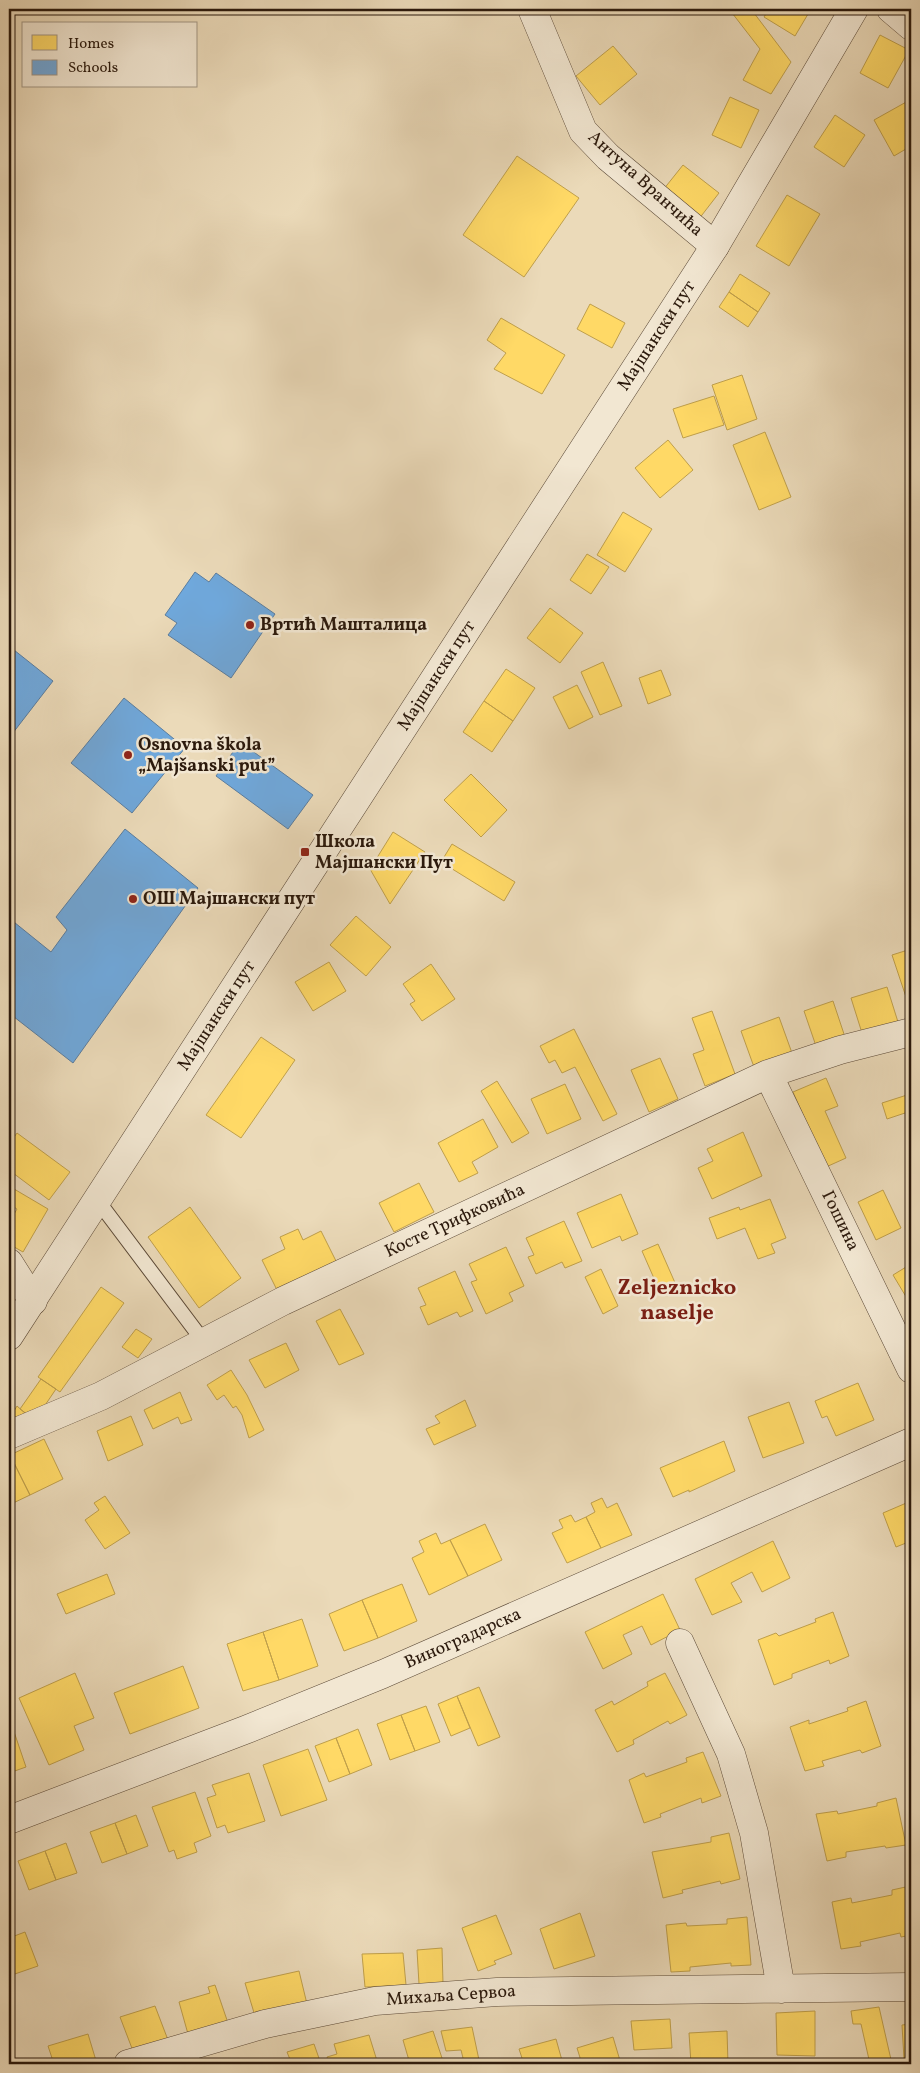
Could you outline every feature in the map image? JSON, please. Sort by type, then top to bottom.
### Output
[{"type":"street","name":"Антуна Вранчића","points":[[532,9],[583,131],[608,157],[715,246]]},
{"type":"street","name":"Мајшански пут","points":[[9,1336],[715,246],[854,9]]},
{"type":"street","points":[[891,9],[911,26]]},
{"type":"street","name":"Косте Трифковића","points":[[9,1436],[101,1396],[283,1301],[768,1074],[840,1050],[911,1032]]},
{"type":"street","name":"Гошина","points":[[768,1074],[911,1369]]},
{"type":"street","points":[[9,1263],[33,1301]]},
{"type":"street","name":"Виноградарска","points":[[9,1820],[245,1730],[383,1674],[911,1442]]},
{"type":"street","points":[[680,1643],[731,1754],[754,1833],[781,1989]]},
{"type":"street","name":"Михаља Сервоа","points":[[128,2064],[265,2024],[375,2001],[497,1992],[911,1987]]},
{"type":"lane","points":[[98,1201],[204,1342]]},
{"type":"building: Homes","points":[[729,9],[751,9],[791,62],[771,94],[743,80],[760,49]]},
{"type":"building: Homes","points":[[769,9],[811,9],[795,36],[764,17]]},
{"type":"building: Homes","points":[[880,35],[909,50],[888,88],[860,73]]},
{"type":"building: Homes","points":[[613,46],[637,74],[600,105],[576,76]]},
{"type":"building: Homes","points":[[730,97],[759,110],[741,148],[712,135]]},
{"type":"building: Homes","points":[[908,101],[911,107],[911,146],[894,156],[874,120]]},
{"type":"building: Homes","points":[[835,115],[865,135],[844,167],[814,147]]},
{"type":"building: Homes","points":[[517,156],[579,198],[524,277],[463,235]]},
{"type":"building: Homes","points":[[683,165],[719,193],[695,224],[659,195]]},
{"type":"building: Homes","points":[[787,195],[820,214],[789,266],[756,246]]},
{"type":"building: Homes","points":[[740,274],[770,293],[758,312],[729,292]]},
{"type":"building: Homes","points":[[729,292],[758,312],[748,327],[719,307]]},
{"type":"building: Homes","points":[[590,304],[625,323],[612,348],[577,329]]},
{"type":"building: Homes","points":[[501,318],[565,355],[542,394],[494,369],[506,353],[487,340]]},
{"type":"building: Homes","points":[[742,375],[757,419],[727,430],[712,385]]},
{"type":"building: Homes","points":[[714,396],[724,425],[683,438],[673,409]]},
{"type":"building: Homes","points":[[765,432],[791,497],[759,510],[733,445]]},
{"type":"building: Homes","points":[[668,440],[693,470],[660,498],[635,468]]},
{"type":"building: Homes","points":[[623,512],[652,529],[625,572],[597,555]]},
{"type":"building: Homes","points":[[587,554],[609,567],[591,594],[570,580]]},
{"type":"building: Homes","points":[[550,608],[583,633],[560,663],[527,638]]},
{"type":"building: Homes","points":[[603,662],[622,706],[600,715],[581,672]]},
{"type":"building: Homes","points":[[506,669],[535,688],[513,721],[484,701]]},
{"type":"building: Homes","points":[[661,670],[671,695],[648,704],[639,678]]},
{"type":"building: Homes","points":[[577,685],[593,717],[569,729],[553,697]]},
{"type":"building: Homes","points":[[484,701],[513,721],[492,752],[463,732]]},
{"type":"building: Homes","points":[[471,774],[507,810],[481,837],[444,800]]},
{"type":"building: Homes","points":[[393,832],[425,852],[390,904],[370,869]]},
{"type":"building: Homes","points":[[452,844],[515,882],[504,901],[441,862]]},
{"type":"building: Homes","points":[[356,916],[391,947],[366,976],[330,945]]},
{"type":"building: Homes","points":[[911,949],[911,1002],[908,1003],[892,955]]},
{"type":"building: Homes","points":[[329,962],[346,991],[313,1011],[295,982]]},
{"type":"building: Homes","points":[[431,964],[455,999],[422,1021],[410,1004],[415,1001],[403,984]]},
{"type":"building: Homes","points":[[887,987],[898,1022],[862,1033],[851,998]]},
{"type":"building: Homes","points":[[833,1001],[845,1037],[816,1046],[804,1011]]},
{"type":"building: Homes","points":[[712,1011],[735,1074],[705,1086],[693,1054],[704,1050],[692,1018]]},
{"type":"building: Homes","points":[[779,1017],[792,1053],[754,1067],[741,1031]]},
{"type":"building: Homes","points":[[574,1029],[617,1114],[603,1121],[575,1067],[562,1073],[555,1060],[549,1063],[540,1046]]},
{"type":"building: Homes","points":[[261,1037],[295,1060],[241,1138],[206,1115]]},
{"type":"building: Homes","points":[[660,1058],[678,1099],[649,1112],[631,1070]]},
{"type":"building: Homes","points":[[826,1078],[838,1106],[825,1111],[846,1158],[826,1167],[793,1092]]},
{"type":"building: Homes","points":[[497,1081],[529,1133],[512,1143],[481,1091]]},
{"type":"building: Homes","points":[[565,1084],[581,1119],[547,1134],[531,1099]]},
{"type":"building: Homes","points":[[907,1095],[911,1111],[887,1119],[882,1103]]},
{"type":"building: Homes","points":[[483,1119],[498,1147],[472,1162],[478,1173],[459,1182],[438,1143]]},
{"type":"building: Homes","points":[[743,1132],[762,1176],[712,1199],[698,1168],[713,1161],[707,1149]]},
{"type":"building: Homes","points":[[17,1133],[70,1172],[49,1200],[9,1170],[9,1144]]},
{"type":"building: Homes","points":[[419,1183],[434,1212],[394,1232],[379,1203]]},
{"type":"building: Homes","points":[[9,1186],[48,1209],[23,1252],[9,1244],[9,1223],[17,1209],[9,1204]]},
{"type":"building: Homes","points":[[883,1190],[901,1228],[876,1240],[858,1202]]},
{"type":"building: Homes","points":[[621,1194],[638,1234],[622,1241],[620,1236],[592,1248],[577,1213]]},
{"type":"building: Homes","points":[[770,1199],[786,1238],[771,1244],[775,1253],[758,1259],[745,1228],[717,1239],[709,1218],[739,1207],[740,1210]]},
{"type":"building: Homes","points":[[190,1207],[241,1278],[199,1308],[148,1237]]},
{"type":"building: Homes","points":[[564,1221],[582,1261],[565,1268],[562,1262],[536,1274],[528,1257],[534,1255],[526,1238]]},
{"type":"building: Homes","points":[[298,1229],[303,1240],[321,1231],[337,1263],[278,1292],[262,1260],[285,1249],[280,1237]]},
{"type":"building: Homes","points":[[658,1244],[676,1285],[660,1292],[642,1251]]},
{"type":"building: Homes","points":[[506,1247],[524,1286],[509,1293],[513,1301],[486,1314],[471,1282],[477,1280],[469,1264]]},
{"type":"building: Homes","points":[[911,1264],[911,1305],[893,1275]]},
{"type":"building: Homes","points":[[601,1269],[618,1306],[603,1314],[585,1277]]},
{"type":"building: Homes","points":[[455,1271],[473,1311],[460,1317],[457,1312],[428,1325],[420,1307],[426,1305],[418,1288]]},
{"type":"building: Homes","points":[[101,1287],[124,1303],[60,1392],[38,1377]]},
{"type":"building: Homes","points":[[340,1309],[364,1354],[339,1365],[316,1321]]},
{"type":"building: Homes","points":[[136,1329],[152,1339],[138,1358],[122,1347]]},
{"type":"building: Homes","points":[[286,1343],[299,1370],[265,1388],[249,1360]]},
{"type":"building: Homes","points":[[231,1370],[247,1395],[264,1430],[249,1438],[242,1415],[236,1406],[233,1408],[224,1395],[217,1400],[207,1385]]},
{"type":"building: Homes","points":[[41,1379],[56,1389],[35,1420],[20,1409]]},
{"type":"building: Homes","points":[[858,1383],[874,1420],[836,1436],[827,1416],[822,1418],[815,1401]]},
{"type":"building: Homes","points":[[180,1392],[192,1420],[181,1424],[178,1417],[153,1429],[144,1410]]},
{"type":"building: Homes","points":[[465,1400],[476,1426],[434,1445],[426,1429],[440,1423],[435,1416]]},
{"type":"building: Homes","points":[[789,1402],[804,1443],[763,1458],[748,1417]]},
{"type":"building: Homes","points":[[17,1406],[26,1414],[9,1421],[9,1419]]},
{"type":"building: Homes","points":[[131,1416],[143,1445],[108,1461],[97,1431]]},
{"type":"building: Homes","points":[[44,1439],[63,1479],[30,1495],[10,1455]]},
{"type":"building: Homes","points":[[724,1441],[735,1471],[689,1492],[689,1490],[673,1497],[660,1468]]},
{"type":"building: Homes","points":[[9,1456],[30,1495],[9,1505]]},
{"type":"building: Homes","points":[[105,1496],[130,1533],[105,1549],[85,1520],[99,1510],[94,1503]]},
{"type":"building: Homes","points":[[602,1498],[607,1508],[617,1503],[632,1535],[601,1548],[586,1517],[595,1512],[591,1503]]},
{"type":"building: Homes","points":[[911,1501],[911,1541],[896,1547],[883,1513]]},
{"type":"building: Homes","points":[[571,1515],[575,1522],[586,1517],[601,1548],[567,1563],[552,1533],[563,1528],[559,1520]]},
{"type":"building: Homes","points":[[485,1524],[502,1560],[468,1576],[450,1540]]},
{"type":"building: Homes","points":[[436,1533],[441,1544],[450,1540],[468,1576],[429,1595],[412,1558],[424,1552],[419,1541]]},
{"type":"building: Homes","points":[[773,1541],[790,1578],[762,1592],[752,1572],[731,1583],[742,1602],[712,1615],[695,1579]]},
{"type":"building: Homes","points":[[107,1574],[115,1594],[66,1614],[57,1594]]},
{"type":"building: Homes","points":[[402,1584],[417,1621],[378,1638],[362,1600]]},
{"type":"building: Homes","points":[[663,1594],[680,1630],[651,1645],[642,1626],[623,1635],[632,1654],[603,1669],[585,1632]]},
{"type":"building: Homes","points":[[362,1600],[378,1638],[344,1651],[329,1614]]},
{"type":"building: Homes","points":[[833,1612],[849,1656],[830,1664],[829,1660],[792,1674],[792,1678],[774,1685],[758,1640],[776,1633],[779,1636],[816,1622],[815,1619]]},
{"type":"building: Homes","points":[[302,1619],[318,1666],[279,1680],[263,1632]]},
{"type":"building: Homes","points":[[263,1632],[279,1680],[243,1691],[227,1644]]},
{"type":"building: Homes","points":[[183,1666],[199,1708],[130,1734],[114,1693]]},
{"type":"building: Homes","points":[[75,1673],[94,1718],[74,1726],[84,1750],[49,1765],[19,1698]]},
{"type":"building: Homes","points":[[665,1673],[687,1715],[670,1724],[668,1721],[633,1740],[634,1744],[617,1752],[595,1710],[612,1701],[614,1705],[648,1686],[647,1682]]},
{"type":"building: Homes","points":[[479,1687],[500,1737],[478,1746],[457,1696]]},
{"type":"building: Homes","points":[[457,1696],[470,1728],[451,1736],[438,1704]]},
{"type":"building: Homes","points":[[866,1701],[881,1746],[862,1753],[860,1750],[822,1761],[824,1766],[805,1771],[790,1727],[809,1720],[809,1724],[848,1711],[847,1708]]},
{"type":"building: Homes","points":[[426,1706],[440,1742],[415,1751],[401,1715]]},
{"type":"building: Homes","points":[[401,1715],[415,1751],[390,1760],[377,1724]]},
{"type":"building: Homes","points":[[9,1717],[26,1767],[9,1773]]},
{"type":"building: Homes","points":[[358,1729],[372,1765],[350,1774],[336,1738]]},
{"type":"building: Homes","points":[[336,1738],[350,1774],[329,1782],[315,1746]]},
{"type":"building: Homes","points":[[308,1749],[327,1800],[281,1816],[263,1765]]},
{"type":"building: Homes","points":[[703,1752],[721,1796],[702,1803],[701,1798],[660,1814],[661,1817],[644,1823],[629,1780],[644,1773],[646,1777],[687,1762],[686,1758]]},
{"type":"building: Homes","points":[[249,1773],[265,1821],[228,1833],[225,1825],[217,1828],[207,1798],[216,1795],[212,1785]]},
{"type":"building: Homes","points":[[195,1792],[211,1836],[194,1843],[197,1852],[177,1859],[174,1850],[169,1852],[152,1807]]},
{"type":"building: Homes","points":[[896,1798],[906,1845],[846,1852],[846,1857],[827,1861],[816,1814],[837,1811],[838,1814],[877,1806],[877,1803]]},
{"type":"building: Homes","points":[[136,1815],[148,1846],[127,1854],[115,1823]]},
{"type":"building: Homes","points":[[115,1823],[127,1854],[102,1863],[90,1832]]},
{"type":"building: Homes","points":[[729,1833],[740,1879],[721,1884],[720,1881],[682,1890],[683,1893],[663,1898],[652,1852],[711,1842],[711,1837]]},
{"type":"building: Homes","points":[[66,1843],[77,1873],[56,1880],[45,1851]]},
{"type":"building: Homes","points":[[45,1851],[56,1880],[29,1890],[18,1861]]},
{"type":"building: Homes","points":[[910,1886],[911,1935],[901,1937],[900,1933],[860,1942],[861,1946],[841,1949],[832,1902],[851,1898],[852,1903],[892,1895],[892,1890]]},
{"type":"building: Homes","points":[[580,1913],[595,1956],[554,1969],[540,1929]]},
{"type":"building: Homes","points":[[496,1915],[512,1954],[494,1961],[496,1964],[478,1971],[462,1928]]},
{"type":"building: Homes","points":[[747,1917],[751,1965],[731,1966],[731,1963],[690,1967],[690,1971],[671,1972],[666,1925],[686,1923],[687,1926],[727,1924],[727,1919]]},
{"type":"building: Homes","points":[[25,1932],[38,1966],[9,1976],[9,1938]]},
{"type":"building: Homes","points":[[442,1948],[443,1983],[419,1984],[417,1950]]},
{"type":"building: Homes","points":[[403,1953],[406,1985],[365,1987],[362,1954]]},
{"type":"building: Homes","points":[[299,1971],[307,2004],[255,2016],[245,1983]]},
{"type":"building: Homes","points":[[215,1985],[228,2023],[188,2034],[179,2002],[210,1993],[208,1987]]},
{"type":"building: Homes","points":[[155,2006],[168,2040],[133,2051],[120,2017]]},
{"type":"building: Homes","points":[[879,2007],[892,2064],[870,2064],[861,2024],[853,2024],[851,2011]]},
{"type":"building: Homes","points":[[815,2011],[815,2056],[777,2055],[776,2013]]},
{"type":"building: Homes","points":[[670,2019],[672,2048],[634,2050],[631,2021]]},
{"type":"building: Homes","points":[[911,2024],[911,2058],[904,2059],[902,2025]]},
{"type":"building: Homes","points":[[472,2027],[479,2060],[464,2062],[461,2050],[446,2051],[441,2031]]},
{"type":"building: Homes","points":[[433,2031],[444,2064],[410,2064],[403,2040]]},
{"type":"building: Homes","points":[[727,2031],[728,2064],[691,2064],[689,2033]]},
{"type":"building: Homes","points":[[88,2034],[97,2064],[54,2064],[48,2046]]},
{"type":"building: Homes","points":[[369,2035],[378,2064],[329,2064],[327,2057],[337,2054],[334,2044]]},
{"type":"building: Homes","points":[[613,2037],[621,2064],[582,2064],[577,2048]]},
{"type":"building: Homes","points":[[556,2039],[563,2064],[524,2064],[519,2049]]},
{"type":"building: Homes","points":[[314,2044],[321,2064],[300,2064],[298,2060],[291,2062],[287,2052]]},
{"type":"building: Schools","points":[[195,572],[209,582],[216,573],[275,614],[231,678],[168,635],[177,623],[165,615]]},
{"type":"building: Schools","points":[[9,646],[53,681],[9,738]]},
{"type":"building: Schools","name":"Osnovna škola „Majšanski put”","points":[[124,698],[185,748],[132,813],[71,763]]},
{"type":"building: Schools","points":[[240,742],[313,795],[288,829],[216,776]]},
{"type":"building: Schools","points":[[125,829],[198,888],[73,1063],[9,1013],[9,918],[51,952],[67,930],[56,917]]},
{"type":"place","name":"Вртић Машталица","points":[[250,625]]},
{"type":"place","name":"Osnovna škola „Majšanski put”","points":[[128,755]]},
{"type":"place","name":"Школа Мајшански Пут","points":[[305,852]]},
{"type":"place","name":"ОШ Мајшански пут","points":[[133,899]]},
{"type":"district","name":"Zeljeznicko naselje","points":[[677,1300]]}]
